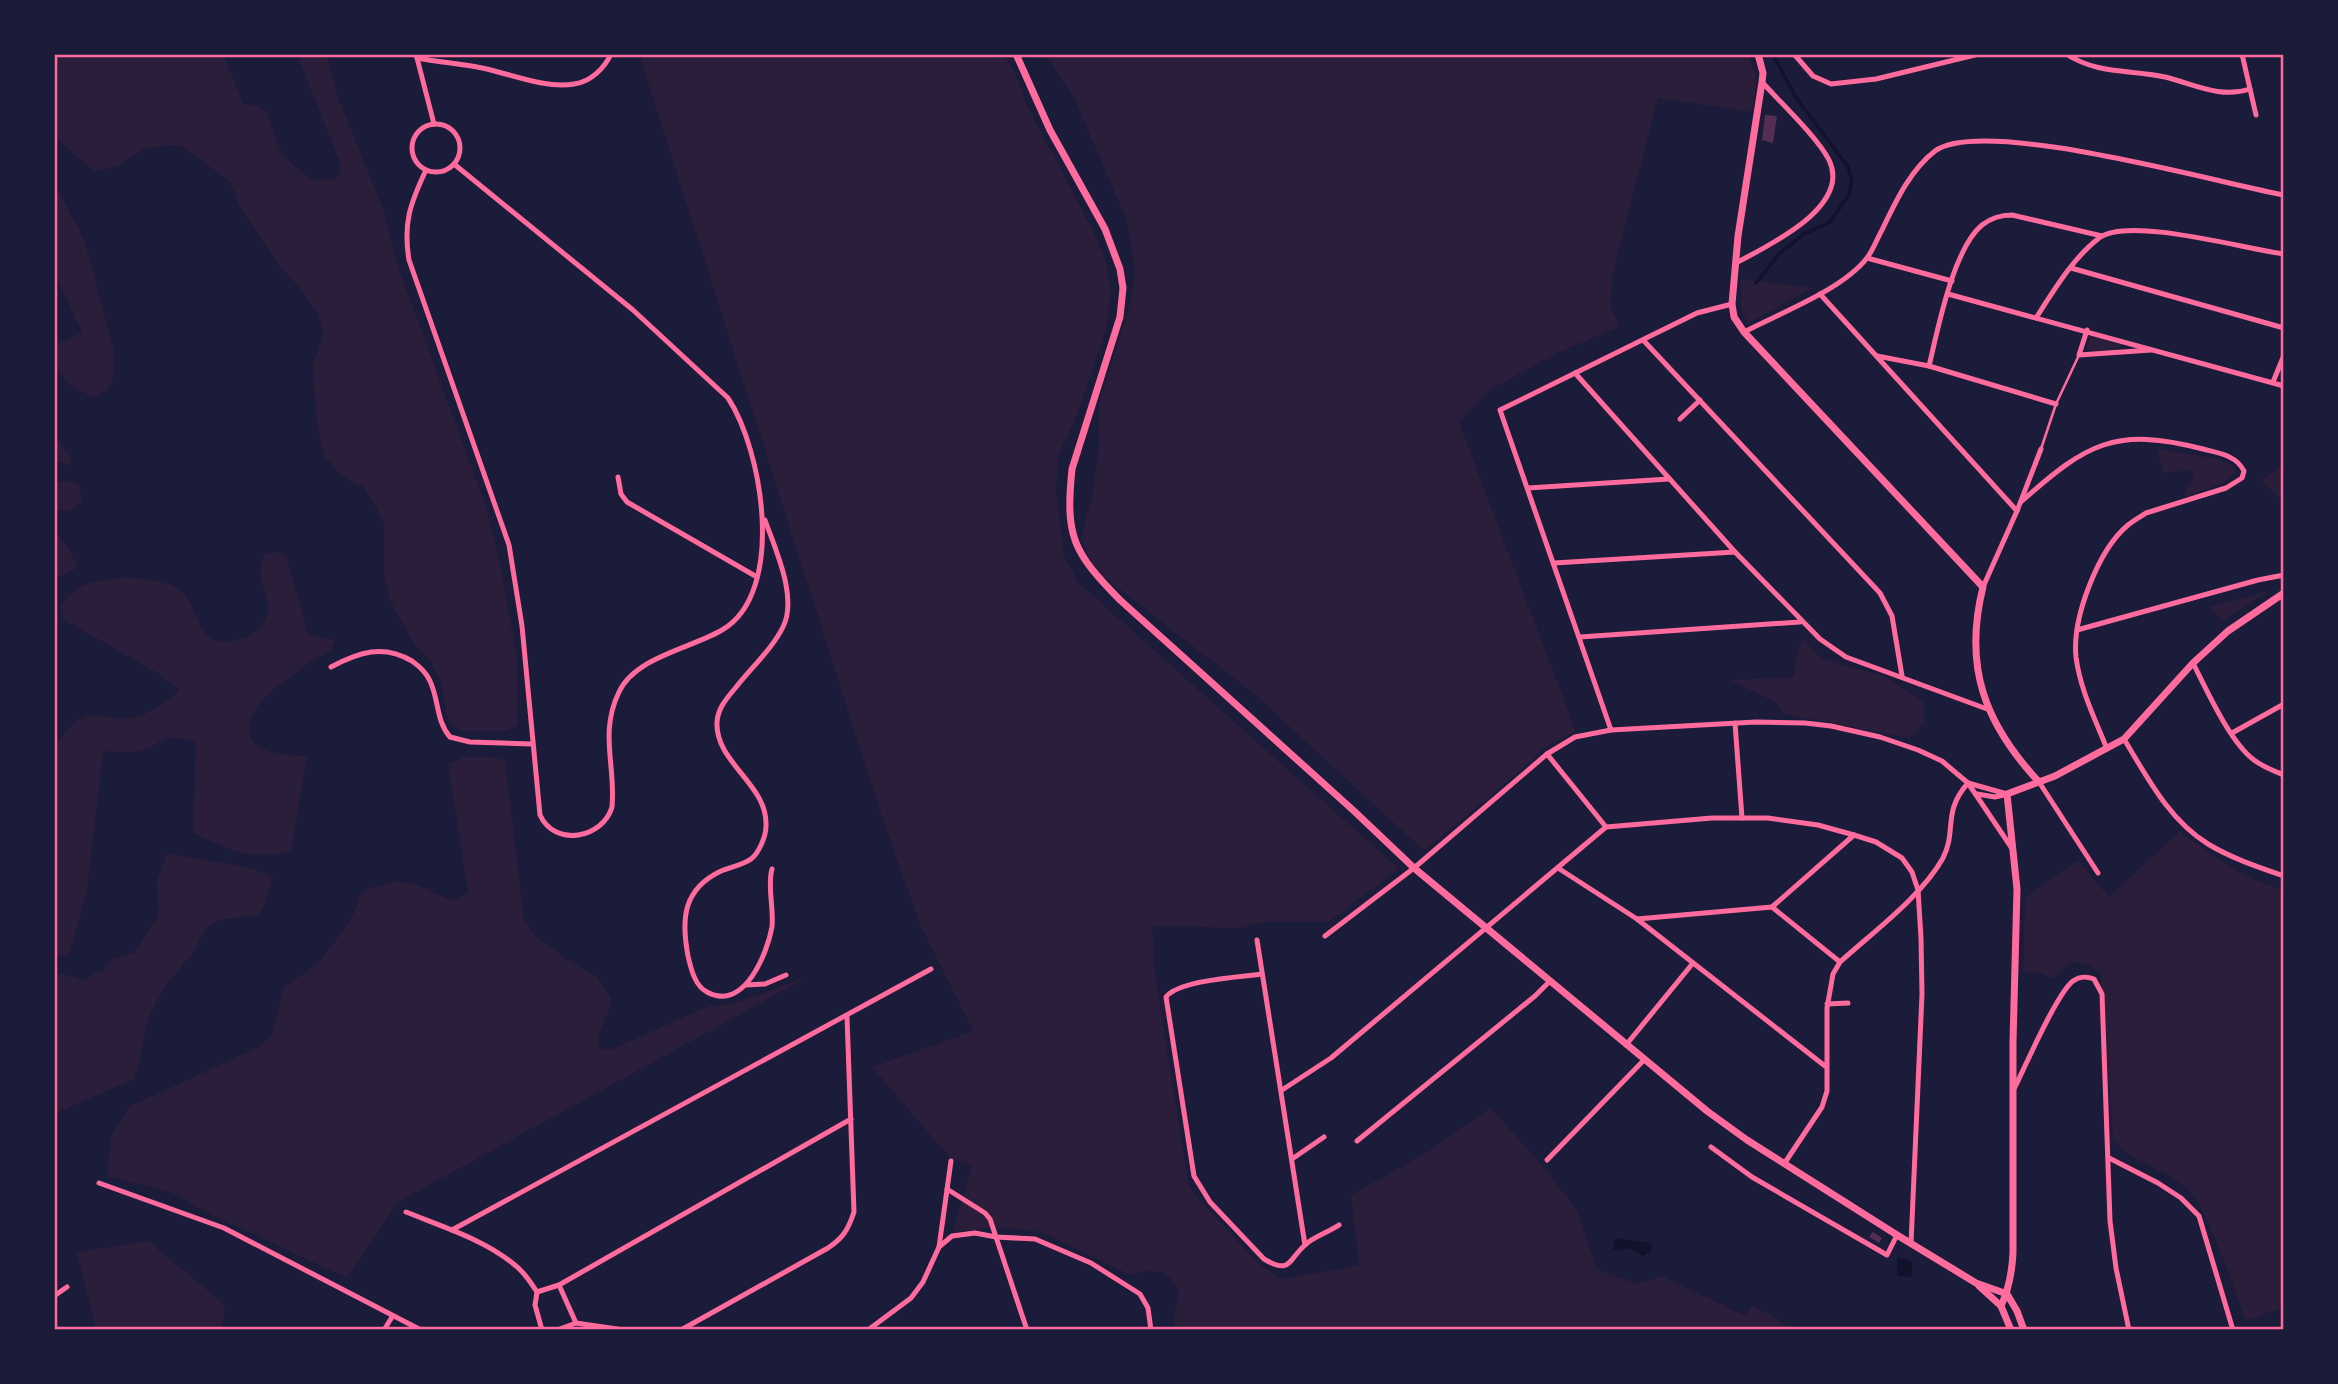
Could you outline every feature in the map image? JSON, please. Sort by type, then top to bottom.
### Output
[{"type":"street","points":[[434,124],[417,56],[541,82],[571,85],[589,79],[604,66],[611,54]]},
{"type":"street","points":[[1016,54],[1050,130],[1105,229],[1120,269],[1123,288],[1120,317],[1072,469],[1069,511],[1076,545],[1091,571],[1414,868],[1644,1060],[1707,1111],[1784,1164],[1976,1283],[2007,1294],[2024,1330]]},
{"type":"street","points":[[1758,54],[1762,82],[1736,263],[1732,304],[1734,317],[1744,332],[1983,587]]},
{"type":"street","points":[[1794,54],[1813,76],[1831,84],[1877,79],[1979,54]]},
{"type":"street","points":[[2066,54],[2080,63],[2099,69],[2165,77],[2215,92],[2236,93],[2250,89]]},
{"type":"street","points":[[2242,54],[2256,115]]},
{"type":"street","points":[[1736,263],[1773,242],[1818,210],[1832,184],[1830,162],[1822,148],[1762,82]]},
{"type":"street","points":[[434,124],[442,125],[455,134],[460,149],[454,164],[441,172],[426,170],[415,160],[412,144],[420,130],[434,124]]},
{"type":"street","points":[[1744,332],[1820,294],[1867,258],[1911,177],[1934,152],[1958,142],[2001,141],[2054,147],[2284,195]]},
{"type":"street","points":[[454,164],[633,310],[728,398],[746,432],[764,517],[784,575],[787,606],[785,625],[776,639],[719,710],[717,721],[721,743],[753,788],[761,803],[766,827],[760,848],[751,859],[705,881],[693,893],[684,918],[694,977],[700,987],[715,996],[732,994],[746,985],[766,950],[772,926],[772,869]]},
{"type":"street","points":[[426,170],[408,213],[406,237],[410,260],[509,545],[522,625],[537,793],[543,821],[553,831],[568,836],[591,832],[610,815],[612,807],[608,723],[619,690],[627,679],[641,668],[723,630],[733,622],[747,603],[757,577],[764,517]]},
{"type":"street","points":[[1929,366],[1952,281],[1971,236],[1982,225],[1998,217],[2012,215],[2102,236],[2133,230],[2154,230],[2284,254]]},
{"type":"street","points":[[2036,317],[2081,254],[2102,236]]},
{"type":"street","points":[[1867,258],[1952,281]]},
{"type":"street","points":[[2071,268],[2284,328]]},
{"type":"street","points":[[1820,294],[2017,512]]},
{"type":"street","points":[[1948,294],[2284,386]]},
{"type":"street","points":[[1611,730],[1500,411],[1697,313],[1732,304]]},
{"type":"street","points":[[2087,330],[2079,355],[2159,350]]},
{"type":"street","points":[[1644,341],[1880,593],[1892,616],[1902,676]]},
{"type":"street","points":[[2273,382],[2284,355]]},
{"type":"street","points":[[1877,356],[1929,366],[2056,404]]},
{"type":"street","points":[[1575,373],[1735,552],[1801,622],[1832,648],[1846,657],[1987,709]]},
{"type":"street","points":[[1680,419],[1700,400]]},
{"type":"street","points":[[2022,501],[2077,455],[2096,446],[2124,439],[2153,439],[2223,454],[2237,461],[2244,471],[2242,478],[2226,488],[2146,513],[2127,525],[2100,563],[2086,597],[2077,630],[2076,648],[2081,678],[2107,749]]},
{"type":"street","points":[[2041,449],[2022,501],[1983,587],[1976,620],[1975,650],[1987,709],[2015,754],[2039,782],[2098,873]]},
{"type":"street","points":[[618,477],[621,494],[627,502],[757,577]]},
{"type":"street","points":[[1528,488],[1669,479]]},
{"type":"street","points":[[1554,563],[1735,552]]},
{"type":"street","points":[[2077,630],[2284,575]]},
{"type":"street","points":[[1977,794],[1995,797],[2007,794],[2039,782],[2124,739],[2193,663],[2228,631],[2284,593]]},
{"type":"street","points":[[1580,638],[1801,622]]},
{"type":"street","points":[[331,667],[366,651],[388,651],[402,655],[418,665],[430,680],[439,719],[450,737],[470,741],[532,744]]},
{"type":"street","points":[[2193,663],[2217,709],[2249,756],[2257,763],[2284,775]]},
{"type":"street","points":[[2232,733],[2284,704]]},
{"type":"street","points":[[1325,936],[1414,868],[1547,754],[1575,737],[1611,730],[1735,723],[1805,723],[1880,737],[1942,761],[1977,794],[2012,848]]},
{"type":"street","points":[[1735,723],[1742,818]]},
{"type":"street","points":[[2124,739],[2155,791],[2193,833],[2229,855],[2284,876]]},
{"type":"street","points":[[1547,754],[1606,827]]},
{"type":"street","points":[[1968,783],[2007,794]]},
{"type":"street","points":[[1784,1164],[1822,1107],[1827,1091],[1827,1004],[1833,974],[1840,962],[1935,872],[1945,855],[1953,808],[1960,792],[1968,783]]},
{"type":"street","points":[[2001,1306],[2007,1294],[2013,1254],[2012,1092],[2017,889],[2007,794]]},
{"type":"street","points":[[1282,1090],[1331,1058],[1606,827],[1742,818],[1793,821],[1854,835],[1876,842],[1902,858],[1912,872],[1918,890],[1922,938],[1922,994],[1911,1244]]},
{"type":"street","points":[[1637,919],[1772,907],[1854,835]]},
{"type":"street","points":[[1558,868],[1637,919],[1826,1066]]},
{"type":"street","points":[[1772,907],[1840,962]]},
{"type":"street","points":[[1257,940],[1305,1245]]},
{"type":"street","points":[[1626,1045],[1693,963]]},
{"type":"street","points":[[452,1230],[932,969]]},
{"type":"street","points":[[1262,974],[1179,988],[1166,997],[1194,1176],[1210,1202],[1264,1259],[1273,1265],[1292,1262],[1305,1245],[1339,1226]]},
{"type":"street","points":[[746,985],[765,984],[786,975]]},
{"type":"street","points":[[2012,1092],[2064,990],[2079,977],[2094,979],[2102,994],[2110,1222],[2129,1330]]},
{"type":"street","points":[[1357,1141],[1550,981]]},
{"type":"street","points":[[1827,1004],[1848,1003]]},
{"type":"street","points":[[681,1330],[842,1238],[847,1231],[854,1212],[847,1017]]},
{"type":"street","points":[[1547,1160],[1644,1060]]},
{"type":"street","points":[[537,1292],[559,1285],[851,1119]]},
{"type":"street","points":[[1292,1159],[1324,1137]]},
{"type":"street","points":[[1710,1147],[1752,1177],[1887,1255],[1897,1235]]},
{"type":"street","points":[[2109,1158],[2158,1183],[2181,1198],[2199,1216],[2233,1330]]},
{"type":"street","points":[[868,1330],[911,1298],[923,1282],[939,1247],[951,1161]]},
{"type":"street","points":[[99,1183],[224,1228],[421,1330]]},
{"type":"street","points":[[947,1189],[990,1219],[1027,1330]]},
{"type":"street","points":[[407,1212],[452,1230],[512,1263],[537,1292],[535,1305],[542,1330]]},
{"type":"street","points":[[939,1247],[952,1236],[959,1234],[1035,1239],[1091,1263],[1140,1294],[1148,1308],[1151,1330]]},
{"type":"street","points":[[1976,1283],[2001,1306],[2011,1330]]},
{"type":"street","points":[[559,1285],[576,1323]]},
{"type":"street","points":[[54,1296],[67,1287]]},
{"type":"street","points":[[384,1330],[392,1317]]},
{"type":"street","points":[[557,1330],[576,1323],[624,1330]]},
{"type":"lane","points":[[2041,449],[2056,404],[2079,355]]},
{"type":"shaded area","points":[[54,54],[223,54],[243,104],[258,106],[267,113],[281,152],[311,179],[332,180],[340,173],[339,160],[297,54],[327,54],[336,93],[383,209],[397,264],[485,504],[501,567],[517,660],[517,726],[504,731],[462,731],[450,723],[445,711],[442,683],[429,659],[415,646],[390,600],[384,575],[384,524],[376,506],[363,487],[341,475],[324,456],[317,425],[312,365],[324,335],[317,312],[301,289],[281,268],[239,206],[230,181],[182,147],[170,145],[144,149],[117,166],[95,171],[54,135]]},
{"type":"shaded area","points":[[639,54],[1003,54],[1013,68],[1026,103],[1092,229],[1106,261],[1111,289],[1106,330],[1075,420],[1058,455],[1056,491],[1064,556],[1079,583],[1399,869],[1328,922],[1265,922],[1241,928],[1152,926],[1155,975],[1189,1188],[1258,1263],[1281,1279],[1359,1266],[1351,1195],[1426,1153],[1491,1108],[1547,1171],[1577,1211],[1597,1269],[1637,1284],[1662,1276],[1745,1316],[1753,1305],[1794,1330],[1176,1330],[1174,1320],[1179,1289],[1164,1272],[1144,1271],[1131,1275],[1041,1232],[999,1227],[953,1232],[972,1166],[949,1157],[872,1067],[973,1031],[920,924],[880,811]]},
{"type":"shaded area","points":[[1039,54],[1748,54],[1755,76],[1752,112],[1658,98],[1612,276],[1610,306],[1620,327],[1559,352],[1493,388],[1459,422],[1576,732],[1545,747],[1532,761],[1424,851],[1252,692],[1095,570],[1081,538],[1092,498],[1099,447],[1099,405],[1131,300],[1135,272],[1127,221],[1073,95],[1050,61]]},
{"type":"shaded area","points":[[54,182],[85,242],[113,347],[113,378],[108,390],[94,397],[73,388],[54,371],[54,346],[82,332],[54,273]]},
{"type":"shaded area","points":[[1741,279],[1813,288],[1748,323],[1741,310]]},
{"type":"shaded area","points":[[2090,334],[2121,342],[2122,346],[2115,350],[2090,351],[2087,347]]},
{"type":"shaded area","points":[[54,435],[68,453],[72,466],[54,461]]},
{"type":"shaded area","points":[[2157,449],[2219,459],[2235,466],[2236,473],[2223,483],[2186,497],[2184,493],[2194,476],[2192,470],[2164,473]]},
{"type":"shaded area","points":[[2284,463],[2284,501],[2261,481]]},
{"type":"shaded area","points":[[67,481],[79,484],[82,499],[73,510],[54,511],[54,483]]},
{"type":"shaded area","points":[[54,531],[70,550],[77,568],[54,580]]},
{"type":"shaded area","points":[[277,552],[286,555],[308,634],[335,640],[331,650],[306,665],[262,699],[250,721],[250,738],[262,748],[276,753],[307,756],[291,851],[263,855],[240,852],[193,833],[196,741],[167,737],[137,751],[103,751],[87,891],[69,955],[54,956],[54,746],[70,727],[82,718],[142,715],[158,707],[180,690],[156,672],[63,619],[60,607],[74,591],[96,582],[126,578],[156,581],[178,589],[186,597],[207,635],[225,642],[240,639],[255,632],[265,620],[268,604],[261,565],[264,554]]},
{"type":"shaded area","points":[[2268,591],[2223,621],[2209,607]]},
{"type":"shaded area","points":[[1802,638],[1822,659],[1887,677],[1924,703],[1924,724],[1909,738],[1784,714],[1775,702],[1730,680],[1794,677]]},
{"type":"shaded area","points":[[464,757],[505,760],[524,921],[536,936],[566,959],[597,977],[612,1001],[597,1040],[600,1049],[610,1050],[709,1006],[732,1004],[808,977],[398,1202],[347,1278],[202,1210],[172,1193],[107,1176],[111,1136],[130,1106],[257,1048],[272,1036],[284,987],[320,962],[352,917],[362,892],[390,882],[412,883],[455,902],[468,892],[448,764]]},
{"type":"shaded area","points":[[2180,831],[2216,858],[2242,873],[2284,890],[2284,1307],[2246,1320],[2212,1232],[2189,1190],[2130,1155],[2113,1139],[2101,974],[2082,963],[2064,967],[2054,979],[2040,972],[2023,971],[2025,898],[2078,860],[2109,897]]},
{"type":"shaded area","points":[[168,852],[248,868],[273,877],[265,903],[259,915],[220,920],[204,931],[193,952],[154,1005],[146,1026],[134,1079],[54,1114],[54,978],[61,973],[84,981],[95,973],[103,973],[113,958],[134,953],[158,916],[157,880]]},
{"type":"shaded area","points":[[1615,1238],[1651,1243],[1651,1251],[1643,1256],[1628,1248],[1617,1251],[1613,1249]]},
{"type":"shaded area","points":[[148,1241],[225,1305],[222,1330],[96,1330],[77,1252]]},
{"type":"shaded area","points":[[1897,1257],[1913,1262],[1911,1277],[1897,1276]]},
{"type":"building","points":[[1765,115],[1777,116],[1773,143],[1762,140]]},
{"type":"building","points":[[1873,1232],[1882,1238],[1879,1243],[1869,1237]]},
{"type":"waterway","points":[[1756,283],[1779,254],[1804,234],[1830,222],[1848,196],[1852,181],[1848,167],[1796,98],[1773,54]]}]
